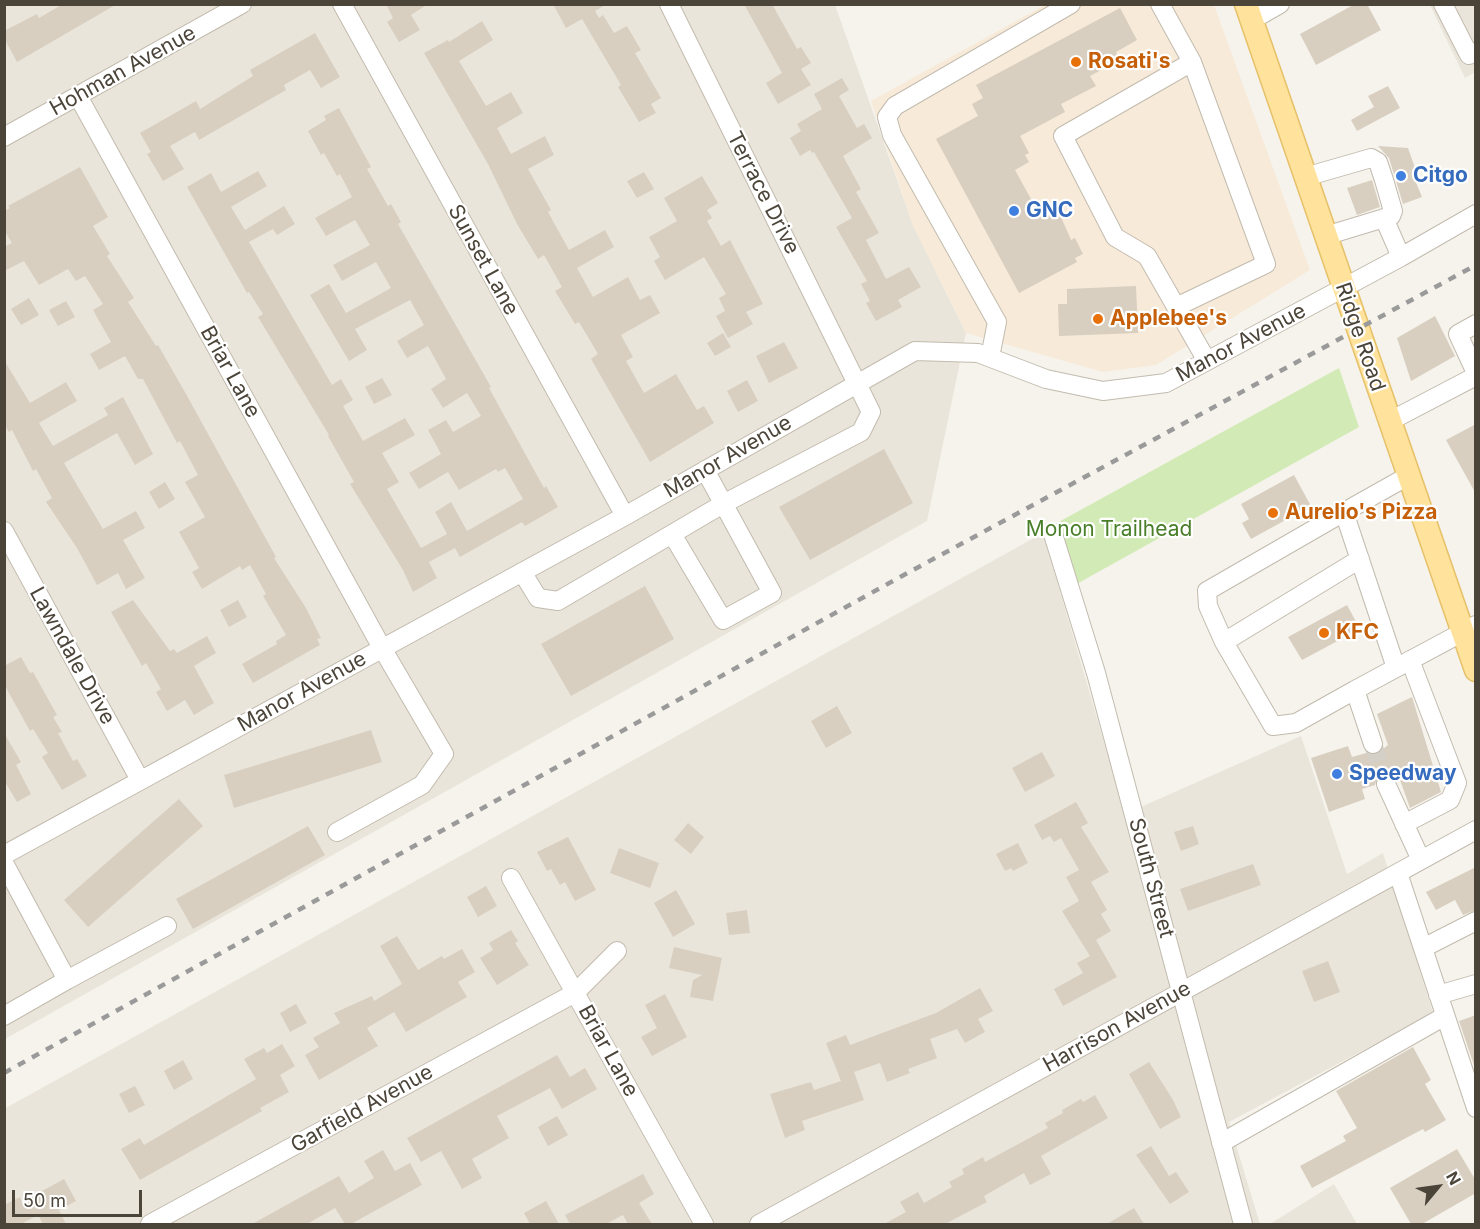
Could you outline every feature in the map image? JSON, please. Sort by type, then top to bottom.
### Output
[{"type":"main road","name":"Ridge Road","points":[[1249,12],[1408,476],[1470,629],[1476,670]]},
{"type":"street","name":"Hohman Avenue","points":[[4,137],[242,4]]},
{"type":"street","name":"Sunset Lane","points":[[342,4],[625,516]]},
{"type":"street","name":"Terrace Drive","points":[[669,4],[871,412],[861,432],[723,504]]},
{"type":"street","points":[[990,357],[997,322],[892,135],[886,117],[895,106],[1071,4]]},
{"type":"street","points":[[1160,4],[1192,62],[1266,264],[1176,307]]},
{"type":"street","points":[[1249,12],[1280,4]]},
{"type":"street","points":[[1443,4],[1469,55],[1476,52]]},
{"type":"street","points":[[1192,62],[1063,136],[1115,237],[1147,256],[1207,361]]},
{"type":"street","name":"Briar Lane","points":[[78,96],[382,648],[444,754],[422,785],[337,832]]},
{"type":"street","points":[[1305,177],[1371,158],[1378,162],[1393,211],[1391,216],[1325,236]]},
{"type":"street","name":"Manor Avenue","points":[[4,855],[625,516],[915,351],[978,353],[1046,379],[1103,391],[1166,383],[1401,257],[1476,214]]},
{"type":"street","points":[[1384,219],[1401,257]]},
{"type":"street","points":[[1390,421],[1476,374],[1458,334],[1476,324]]},
{"type":"street","points":[[672,534],[723,620],[772,592],[705,470]]},
{"type":"street","points":[[1408,476],[1207,591],[1208,606],[1224,642],[1274,726],[1296,723],[1470,629]]},
{"type":"street","points":[[522,572],[538,598],[558,601],[723,504]]},
{"type":"street","points":[[1344,512],[1360,560],[1403,664],[1457,783],[1450,800],[1404,824]]},
{"type":"street","name":"Lawndale Drive","points":[[4,531],[140,780]]},
{"type":"street","name":"South Street","points":[[1053,534],[1096,673],[1243,1224]]},
{"type":"street","points":[[1224,642],[1360,560]]},
{"type":"street","points":[[1355,690],[1372,744]]},
{"type":"street","points":[[1386,784],[1421,860]]},
{"type":"street","name":"Harrison Avenue","points":[[759,1224],[1476,830]]},
{"type":"street","points":[[4,864],[67,980]]},
{"type":"street","points":[[1398,873],[1476,1108]]},
{"type":"street","name":"Briar Lane","points":[[511,878],[704,1224]]},
{"type":"street","points":[[1423,948],[1476,921]]},
{"type":"street","points":[[4,1016],[167,926]]},
{"type":"street","name":"Garfield Avenue","points":[[150,1224],[575,993],[617,951]]},
{"type":"street","points":[[1438,995],[1476,984]]},
{"type":"street","points":[[1221,1143],[1445,1016]]},
{"type":"shaded area","points":[[5,5],[835,5],[913,225],[966,333],[927,521],[5,1039]]},
{"type":"shaded area","points":[[1045,5],[1214,5],[1310,270],[1156,365],[1103,372],[966,333],[913,225],[871,101]]},
{"type":"shaded area","points":[[1430,5],[1475,5],[1475,72],[1465,78]]},
{"type":"shaded area","points":[[1043,533],[1125,814],[1301,736],[1347,874],[1383,853],[1433,1013],[1229,1122],[1260,1224],[5,1224],[4,1109]]},
{"type":"shaded area","points":[[1334,1184],[1357,1224],[1270,1224]]},
{"type":"green space","name":"Monon Trailhead","points":[[1339,368],[1359,427],[1073,586],[1055,524]]},
{"type":"building","points":[[63,4],[117,4],[17,62],[4,38],[4,31],[37,14],[39,18]]},
{"type":"building","points":[[386,4],[428,4],[411,15],[420,30],[399,42],[387,22],[393,18]]},
{"type":"building","points":[[553,4],[607,4],[595,11],[599,18],[603,15],[614,33],[627,26],[641,50],[635,53],[661,98],[651,104],[656,113],[639,122],[618,87],[621,85],[582,19],[566,28]]},
{"type":"building","points":[[744,4],[772,4],[797,49],[801,47],[811,63],[801,69],[811,85],[778,104],[766,83],[782,73]]},
{"type":"building","points":[[1355,4],[1367,4],[1381,30],[1316,65],[1300,34]]},
{"type":"building","points":[[1120,8],[1137,40],[1116,52],[1120,60],[1090,76],[1096,86],[1061,104],[1065,112],[1020,136],[1029,153],[1025,155],[1029,162],[1015,170],[1037,210],[1054,201],[1071,240],[1075,238],[1083,254],[1075,258],[1077,262],[1019,293],[936,139],[978,116],[972,104],[983,98],[976,85]]},
{"type":"building","points":[[482,21],[493,40],[459,61],[486,106],[511,92],[523,113],[497,128],[511,154],[545,136],[554,155],[528,169],[551,210],[548,212],[569,250],[605,230],[614,247],[577,268],[593,297],[628,277],[640,300],[650,295],[660,313],[621,335],[633,357],[626,361],[644,393],[676,374],[697,410],[704,406],[714,423],[650,462],[591,359],[598,354],[579,322],[575,324],[555,291],[562,287],[544,255],[538,259],[517,224],[488,164],[424,53],[448,40],[449,42]]},
{"type":"building","points":[[315,33],[340,77],[321,88],[310,70],[284,85],[286,90],[199,140],[195,132],[170,146],[184,169],[163,181],[147,154],[151,152],[140,133],[196,101],[200,109],[253,76],[250,70]]},
{"type":"building","points":[[842,78],[849,90],[839,96],[857,128],[864,124],[872,138],[843,156],[861,189],[856,192],[879,233],[866,240],[886,279],[909,267],[921,287],[898,300],[902,307],[876,321],[866,303],[870,301],[861,284],[867,281],[836,227],[852,218],[814,152],[810,150],[800,156],[790,138],[801,131],[797,124],[822,109],[814,94]]},
{"type":"building","points":[[1388,86],[1400,108],[1357,131],[1351,120],[1374,107],[1368,96]]},
{"type":"building","points":[[339,108],[371,167],[367,169],[388,206],[391,204],[401,222],[398,224],[491,387],[489,388],[544,488],[546,486],[558,507],[525,526],[522,522],[460,557],[455,548],[429,562],[437,578],[413,592],[403,570],[350,484],[354,482],[329,435],[258,317],[263,314],[249,292],[247,293],[187,187],[211,173],[221,192],[258,171],[267,186],[231,207],[245,230],[284,206],[295,224],[277,235],[273,229],[249,242],[332,385],[341,379],[353,400],[343,406],[363,441],[405,418],[415,435],[382,453],[399,482],[387,489],[421,548],[447,534],[435,512],[451,502],[467,531],[523,499],[505,468],[498,472],[496,469],[459,490],[448,472],[419,489],[409,473],[441,454],[428,430],[446,420],[453,432],[481,416],[467,393],[443,408],[431,389],[446,379],[428,346],[407,358],[397,341],[424,325],[410,300],[355,329],[367,350],[349,361],[310,295],[329,284],[346,313],[391,288],[376,262],[342,281],[333,265],[370,245],[355,220],[326,236],[315,218],[352,197],[340,174],[337,176],[324,153],[321,155],[308,131],[326,120],[324,116]]},
{"type":"building","name":"Citgo","points":[[1378,146],[1408,148],[1415,168],[1413,175],[1422,197],[1403,204],[1389,158]]},
{"type":"building","points":[[80,167],[108,217],[93,226],[110,254],[107,256],[134,298],[128,302],[156,346],[158,345],[276,557],[274,558],[306,608],[321,638],[317,639],[320,645],[253,683],[242,664],[277,644],[276,641],[286,635],[263,596],[266,594],[250,565],[242,570],[240,566],[202,589],[192,572],[199,568],[179,532],[205,517],[185,482],[198,475],[180,441],[177,443],[143,379],[138,379],[125,356],[99,370],[90,354],[111,342],[93,310],[103,304],[85,276],[76,281],[68,269],[39,285],[24,261],[4,271],[4,247],[12,243],[4,230],[4,211],[10,208],[8,206]]},
{"type":"building","points":[[644,172],[654,189],[637,198],[627,181]]},
{"type":"building","points":[[702,176],[718,203],[707,210],[712,218],[707,221],[721,246],[730,240],[763,304],[746,312],[753,324],[728,338],[716,316],[725,311],[719,298],[726,294],[704,257],[665,280],[654,261],[660,257],[649,237],[677,221],[664,198]]},
{"type":"building","name":"Citgo","points":[[1372,180],[1380,207],[1357,215],[1347,188]]},
{"type":"building","name":"Applebee's","points":[[1136,286],[1138,333],[1059,336],[1058,304],[1067,304],[1067,289]]},
{"type":"building","points":[[29,298],[39,315],[21,325],[11,309]]},
{"type":"building","points":[[66,301],[75,317],[58,326],[49,310]]},
{"type":"building","points":[[1435,316],[1455,356],[1411,381],[1397,338]]},
{"type":"building","points":[[723,333],[731,347],[715,356],[707,343]]},
{"type":"building","points":[[784,342],[798,368],[769,383],[756,356]]},
{"type":"building","points":[[4,360],[30,403],[66,382],[77,401],[39,423],[53,446],[108,415],[104,408],[123,397],[153,454],[135,465],[117,433],[64,463],[103,529],[136,511],[145,528],[123,540],[145,578],[126,589],[118,573],[97,585],[77,548],[46,502],[52,498],[36,469],[33,471],[12,430],[9,432],[4,424]]},
{"type":"building","points":[[382,378],[392,395],[374,404],[365,387]]},
{"type":"building","points":[[747,380],[758,401],[738,412],[727,391]]},
{"type":"building","points":[[1476,424],[1476,494],[1446,440]]},
{"type":"building","points":[[884,449],[913,503],[810,560],[779,507]]},
{"type":"building","name":"Aurelio's Pizza","points":[[1294,475],[1311,506],[1251,539],[1242,523],[1249,519],[1241,504]]},
{"type":"building","points":[[165,482],[175,499],[159,509],[149,492]]},
{"type":"building","points":[[645,586],[674,639],[571,696],[541,644]]},
{"type":"building","points":[[133,600],[170,651],[174,649],[177,653],[207,636],[216,653],[194,666],[214,703],[194,715],[185,700],[167,711],[156,692],[161,689],[146,663],[142,666],[111,612]]},
{"type":"building","points":[[238,600],[247,617],[229,627],[220,610]]},
{"type":"building","name":"KFC","points":[[1347,605],[1360,629],[1302,660],[1288,637]]},
{"type":"building","points":[[21,657],[30,673],[33,672],[57,715],[53,717],[62,732],[58,733],[73,761],[77,759],[87,776],[62,790],[42,757],[48,753],[33,729],[30,731],[4,684],[4,666]]},
{"type":"building","name":"Speedway","points":[[1412,697],[1441,792],[1410,808],[1399,777],[1382,774],[1377,778],[1375,785],[1362,789],[1365,799],[1329,812],[1311,758],[1348,746],[1352,757],[1366,753],[1377,754],[1388,745],[1377,714]]},
{"type":"building","points":[[837,706],[852,733],[826,748],[811,721]]},
{"type":"building","points":[[371,730],[382,762],[234,808],[224,775]]},
{"type":"building","points":[[4,733],[21,762],[16,765],[31,794],[17,802],[4,780]]},
{"type":"building","points":[[1042,752],[1055,776],[1025,792],[1012,768]]},
{"type":"building","points":[[179,799],[203,826],[88,927],[64,900]]},
{"type":"building","points":[[1076,802],[1088,823],[1081,827],[1109,872],[1091,882],[1107,910],[1101,914],[1111,931],[1096,940],[1117,977],[1063,1006],[1054,989],[1083,973],[1077,963],[1090,956],[1062,911],[1079,901],[1066,877],[1079,870],[1061,838],[1054,842],[1050,836],[1042,840],[1034,825]]},
{"type":"building","points":[[688,823],[704,837],[691,854],[674,840]]},
{"type":"building","points":[[308,826],[325,855],[193,929],[176,899]]},
{"type":"building","points":[[1193,826],[1199,844],[1181,851],[1174,832]]},
{"type":"building","points":[[568,837],[596,890],[575,901],[565,882],[560,885],[551,869],[547,871],[537,852]]},
{"type":"building","points":[[1018,843],[1028,863],[1013,871],[1011,868],[1005,871],[996,854]]},
{"type":"building","points":[[619,848],[659,863],[650,888],[610,873]]},
{"type":"building","points":[[1253,864],[1261,885],[1188,911],[1180,889]]},
{"type":"building","points":[[1476,867],[1476,910],[1463,915],[1455,900],[1436,910],[1426,892]]},
{"type":"building","points":[[486,886],[497,906],[478,917],[467,897]]},
{"type":"building","points":[[676,890],[695,924],[673,937],[654,903]]},
{"type":"building","points":[[747,910],[750,933],[729,935],[726,913]]},
{"type":"building","points":[[511,930],[518,941],[515,943],[529,965],[497,985],[480,958],[493,950],[489,943]]},
{"type":"building","points":[[397,936],[418,970],[442,956],[444,959],[462,949],[475,972],[458,982],[467,997],[406,1032],[394,1012],[367,1028],[378,1046],[319,1080],[305,1055],[319,1047],[313,1038],[340,1023],[334,1013],[372,996],[374,1001],[402,984],[380,946]]},
{"type":"building","points":[[674,947],[722,958],[713,1001],[690,997],[693,980],[702,975],[669,968]]},
{"type":"building","points":[[1328,961],[1340,992],[1314,1002],[1302,971]]},
{"type":"building","points":[[980,988],[993,1011],[978,1019],[985,1032],[965,1043],[957,1029],[930,1039],[937,1058],[908,1069],[910,1073],[887,1082],[880,1063],[854,1072],[864,1100],[802,1121],[805,1130],[785,1138],[770,1094],[811,1082],[814,1090],[841,1081],[826,1043],[846,1035],[850,1045],[936,1013]]},
{"type":"building","points":[[665,994],[687,1037],[652,1056],[641,1037],[657,1028],[645,1005]]},
{"type":"building","points":[[296,1004],[307,1023],[290,1032],[280,1013]]},
{"type":"building","points":[[1476,1015],[1476,1064],[1474,1065],[1459,1021]]},
{"type":"building","points":[[282,1044],[295,1066],[280,1075],[289,1092],[260,1108],[262,1111],[140,1180],[121,1149],[140,1138],[144,1145],[256,1079],[244,1059],[264,1048],[267,1053]]},
{"type":"building","points":[[1413,1047],[1431,1080],[1425,1084],[1446,1120],[1425,1132],[1423,1129],[1312,1188],[1300,1166],[1346,1141],[1343,1136],[1357,1128],[1336,1091]]},
{"type":"building","points":[[557,1055],[570,1077],[585,1068],[597,1089],[562,1109],[550,1088],[497,1116],[509,1138],[472,1159],[482,1178],[462,1189],[441,1151],[421,1162],[407,1138]]},
{"type":"building","points":[[183,1060],[193,1079],[174,1090],[164,1071]]},
{"type":"building","points":[[1149,1062],[1181,1117],[1160,1129],[1129,1074]]},
{"type":"building","points":[[135,1086],[145,1105],[129,1113],[119,1094]]},
{"type":"building","points":[[1095,1095],[1108,1118],[1041,1156],[1051,1174],[1030,1185],[1024,1173],[984,1196],[987,1202],[945,1224],[884,1224],[906,1212],[900,1202],[918,1192],[924,1203],[952,1187],[949,1182],[964,1174],[962,1169],[983,1157],[985,1162],[1048,1128],[1045,1123],[1063,1113],[1062,1110],[1081,1099],[1083,1102]]},
{"type":"building","points":[[557,1116],[568,1135],[548,1146],[538,1127]]},
{"type":"building","points":[[1151,1146],[1169,1176],[1176,1172],[1189,1192],[1170,1204],[1136,1155]]},
{"type":"building","points":[[1457,1149],[1476,1181],[1476,1193],[1422,1224],[1411,1224],[1390,1188]]},
{"type":"building","points":[[383,1150],[395,1171],[410,1163],[422,1185],[351,1224],[345,1224],[335,1208],[307,1224],[252,1224],[339,1176],[349,1193],[374,1178],[364,1161]]},
{"type":"building","points":[[643,1174],[654,1194],[639,1203],[652,1224],[628,1224],[623,1215],[606,1224],[570,1224],[565,1215]]},
{"type":"building","points":[[64,1179],[76,1201],[59,1210],[66,1224],[43,1224],[38,1215],[21,1224],[4,1224],[4,1205],[20,1197],[22,1202]]},
{"type":"building","points":[[546,1201],[559,1224],[530,1224],[524,1213]]},
{"type":"building","points":[[1134,1208],[1144,1224],[1107,1224]]},
{"type":"tunnel","points":[[1373,744],[1386,784]]},
{"type":"railway","points":[[4,1073],[902,576],[1476,265]]},
{"type":"place","name":"Rosati's","points":[[1076,62]]},
{"type":"place","name":"Citgo","points":[[1401,176]]},
{"type":"place","name":"GNC","points":[[1014,211]]},
{"type":"place","name":"Applebee's","points":[[1098,319]]},
{"type":"place","name":"Aurelio's Pizza","points":[[1273,513]]},
{"type":"place","name":"KFC","points":[[1324,633]]},
{"type":"place","name":"Speedway","points":[[1337,774]]}]
